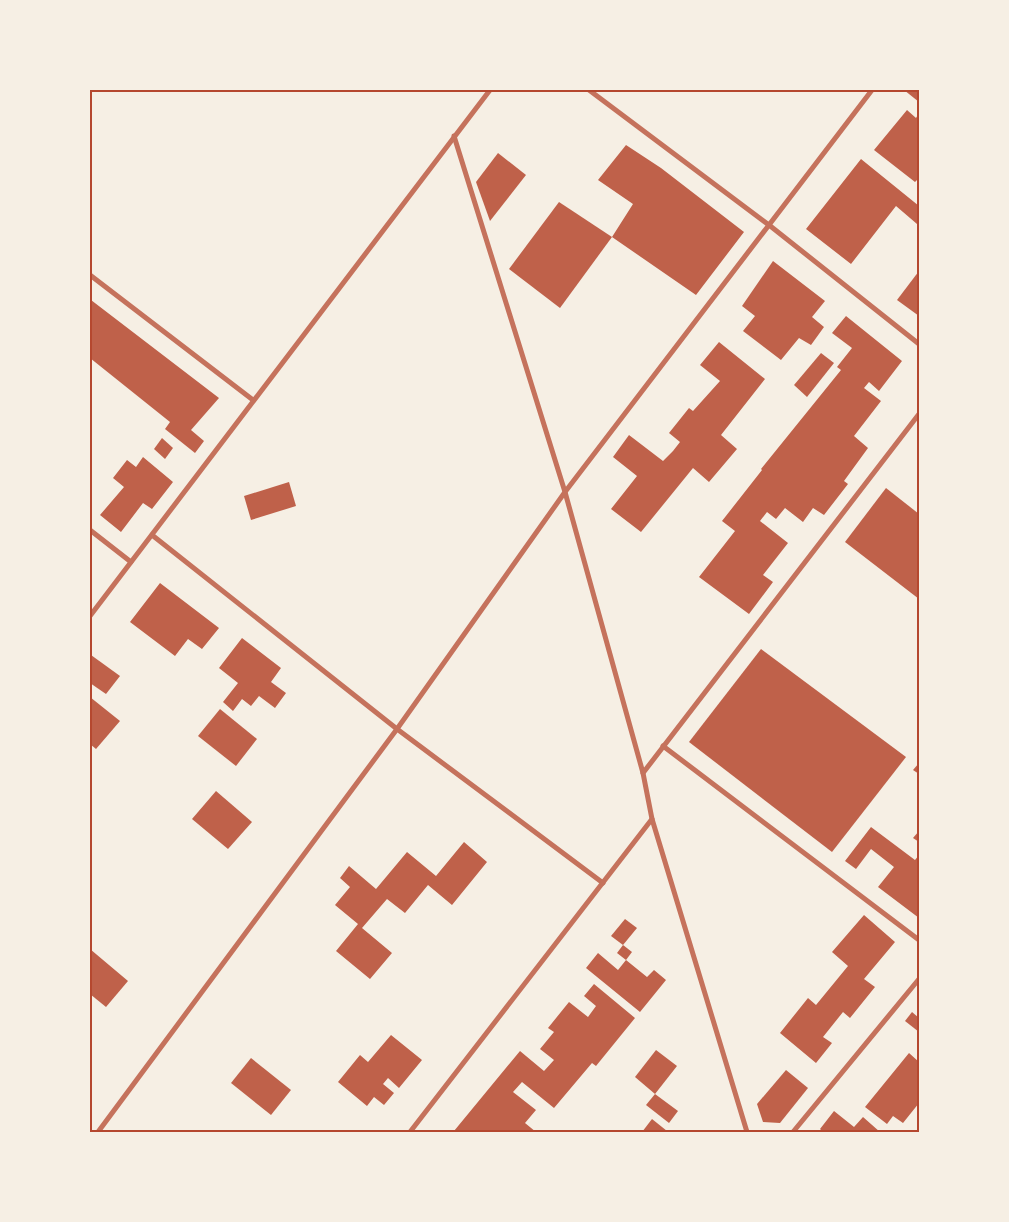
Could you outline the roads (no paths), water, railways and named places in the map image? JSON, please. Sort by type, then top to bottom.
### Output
[{"type":"street","points":[[90,616],[490,90]]},
{"type":"street","points":[[589,90],[769,225],[919,344]]},
{"type":"street","points":[[98,1132],[397,729],[565,492],[872,90]]},
{"type":"street","points":[[454,136],[565,492],[643,773],[652,819],[747,1132]]},
{"type":"street","points":[[90,275],[253,400]]},
{"type":"street","points":[[643,773],[919,414]]},
{"type":"street","points":[[90,530],[131,562]]},
{"type":"street","points":[[152,535],[397,729],[603,883]]},
{"type":"street","points":[[662,746],[919,940]]},
{"type":"street","points":[[410,1132],[652,819]]},
{"type":"street","points":[[794,1132],[919,978]]}]
